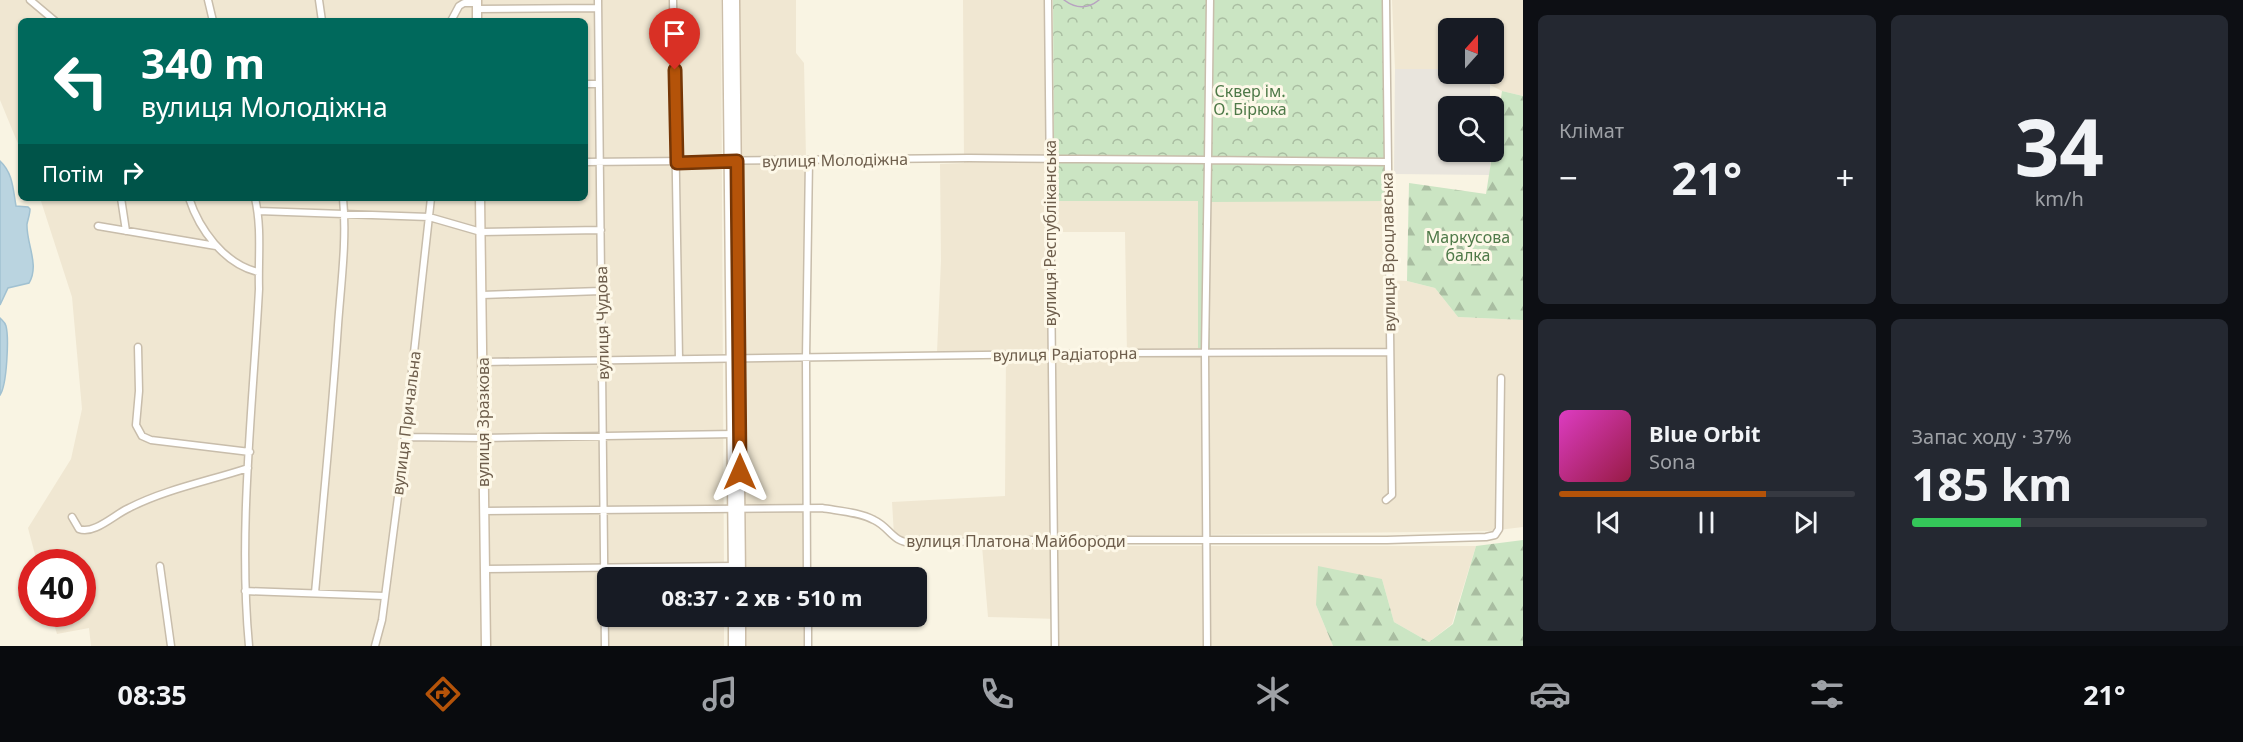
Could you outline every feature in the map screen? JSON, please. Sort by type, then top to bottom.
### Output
[{"type":"street","points":[[30,0],[51,18]]},
{"type":"street","points":[[208,0],[212,18]]},
{"type":"street","points":[[319,0],[322,18]]},
{"type":"street","points":[[674,0],[679,359]]},
{"type":"street","points":[[485,569],[736,566],[733,161],[727,0]]},
{"type":"street","points":[[733,161],[735,0]]},
{"type":"street","name":"вулиця Республіканська","points":[[1048,0],[1055,646]]},
{"type":"street","points":[[1207,646],[1205,353],[1210,0]]},
{"type":"street","name":"вулиця Вроцлавська","points":[[1386,0],[1392,495],[1386,500]]},
{"type":"street","points":[[452,18],[459,6],[477,4],[598,4]]},
{"type":"street","name":"вулиця Чудова","points":[[598,4],[605,646]]},
{"type":"street","points":[[588,84],[598,84]]},
{"type":"street","name":"вулиця Молодіжна","points":[[588,162],[1050,158],[1388,162]]},
{"type":"street","points":[[807,567],[806,358],[809,160]]},
{"type":"street","points":[[121,201],[126,231]]},
{"type":"street","points":[[190,201],[196,215],[216,246],[239,264],[258,272]]},
{"type":"street","points":[[249,646],[244,591],[261,242],[256,201]]},
{"type":"street","points":[[315,593],[333,404],[343,201]]},
{"type":"street","name":"вулиця Причальна","points":[[375,646],[382,620],[405,437],[431,201]]},
{"type":"street","name":"вулиця Зразкова","points":[[480,201],[486,646]]},
{"type":"street","points":[[258,211],[429,217],[481,232],[601,230]]},
{"type":"street","points":[[98,226],[216,246]]},
{"type":"street","points":[[482,295],[601,291]]},
{"type":"street","points":[[138,347],[139,391],[136,425],[142,436],[151,440],[250,452]]},
{"type":"street","name":"вулиця Радіаторна","points":[[483,362],[1389,352]]},
{"type":"street","name":"вулиця Платона Майбороди","points":[[484,511],[822,508],[867,517],[879,523],[895,538],[903,542],[1387,540],[1486,537],[1495,534],[1499,529],[1501,378]]},
{"type":"street","points":[[405,437],[736,434]]},
{"type":"street","points":[[72,517],[79,529],[89,530],[147,500],[249,468]]},
{"type":"street","points":[[160,566],[171,646]]},
{"type":"street","points":[[244,591],[384,596]]},
{"type":"street","points":[[733,627],[733,646]]},
{"type":"street","points":[[741,627],[741,646]]},
{"type":"street","points":[[808,627],[808,646]]},
{"type":"shaded area","points":[[0,0],[721,0],[724,567],[597,567],[597,627],[724,627],[724,646],[91,646],[89,628],[57,634],[55,627],[96,627],[96,549],[34,549],[28,528],[71,459],[82,409],[72,297],[41,201],[588,201],[588,18],[18,18],[18,144],[0,100]]},
{"type":"shaded area","points":[[737,0],[796,0],[796,53],[804,63],[806,158],[805,567],[743,567]]},
{"type":"shaded area","points":[[963,0],[1045,0],[1050,536],[904,540],[894,535],[892,502],[1005,496],[1006,352],[937,352],[941,261],[940,164],[964,163]]},
{"type":"shaded area","points":[[1392,0],[1523,0],[1523,96],[1502,91],[1490,85],[1504,84],[1504,18],[1438,18],[1438,69],[1395,69]]},
{"type":"shaded area","points":[[1395,69],[1438,69],[1438,84],[1490,84],[1490,96],[1438,96],[1438,162],[1490,162],[1490,175],[1394,174]]},
{"type":"shaded area","points":[[1054,201],[1384,201],[1386,280],[1407,281],[1435,288],[1458,317],[1523,320],[1523,527],[1490,531],[1057,537],[1054,357],[1127,355],[1125,232],[1054,232]]},
{"type":"shaded area","points":[[982,546],[1476,546],[1452,624],[1429,642],[1394,622],[1382,579],[1316,605],[1333,646],[1058,646],[1058,619],[988,617]]},
{"type":"shaded area","points":[[743,627],[806,627],[806,646],[744,646]]},
{"type":"green space","name":"Сквер ім. О. Бірюка","points":[[1053,0],[1385,0],[1387,61],[1384,201],[1209,202],[1210,348],[1198,348],[1198,201],[1054,201]]},
{"type":"green space","name":"Маркусова балка","points":[[1502,91],[1523,96],[1523,320],[1458,317],[1435,288],[1407,281],[1409,183],[1486,194],[1491,162],[1504,162],[1504,96],[1501,96]]},
{"type":"green space","points":[[1523,540],[1523,646],[1333,646],[1316,605],[1318,566],[1382,579],[1394,622],[1429,642],[1453,624],[1476,546]]},
{"type":"water","points":[[0,161],[10,176],[16,206],[30,209],[27,231],[33,269],[29,283],[8,288],[0,305]]},
{"type":"water","points":[[0,318],[6,325],[7,361],[0,395]]},
{"type":"tram line","points":[[1064,0],[1082,7],[1099,0]]},
{"type":"route","points":[[675,70],[677,163],[737,161],[740,472]]}]
